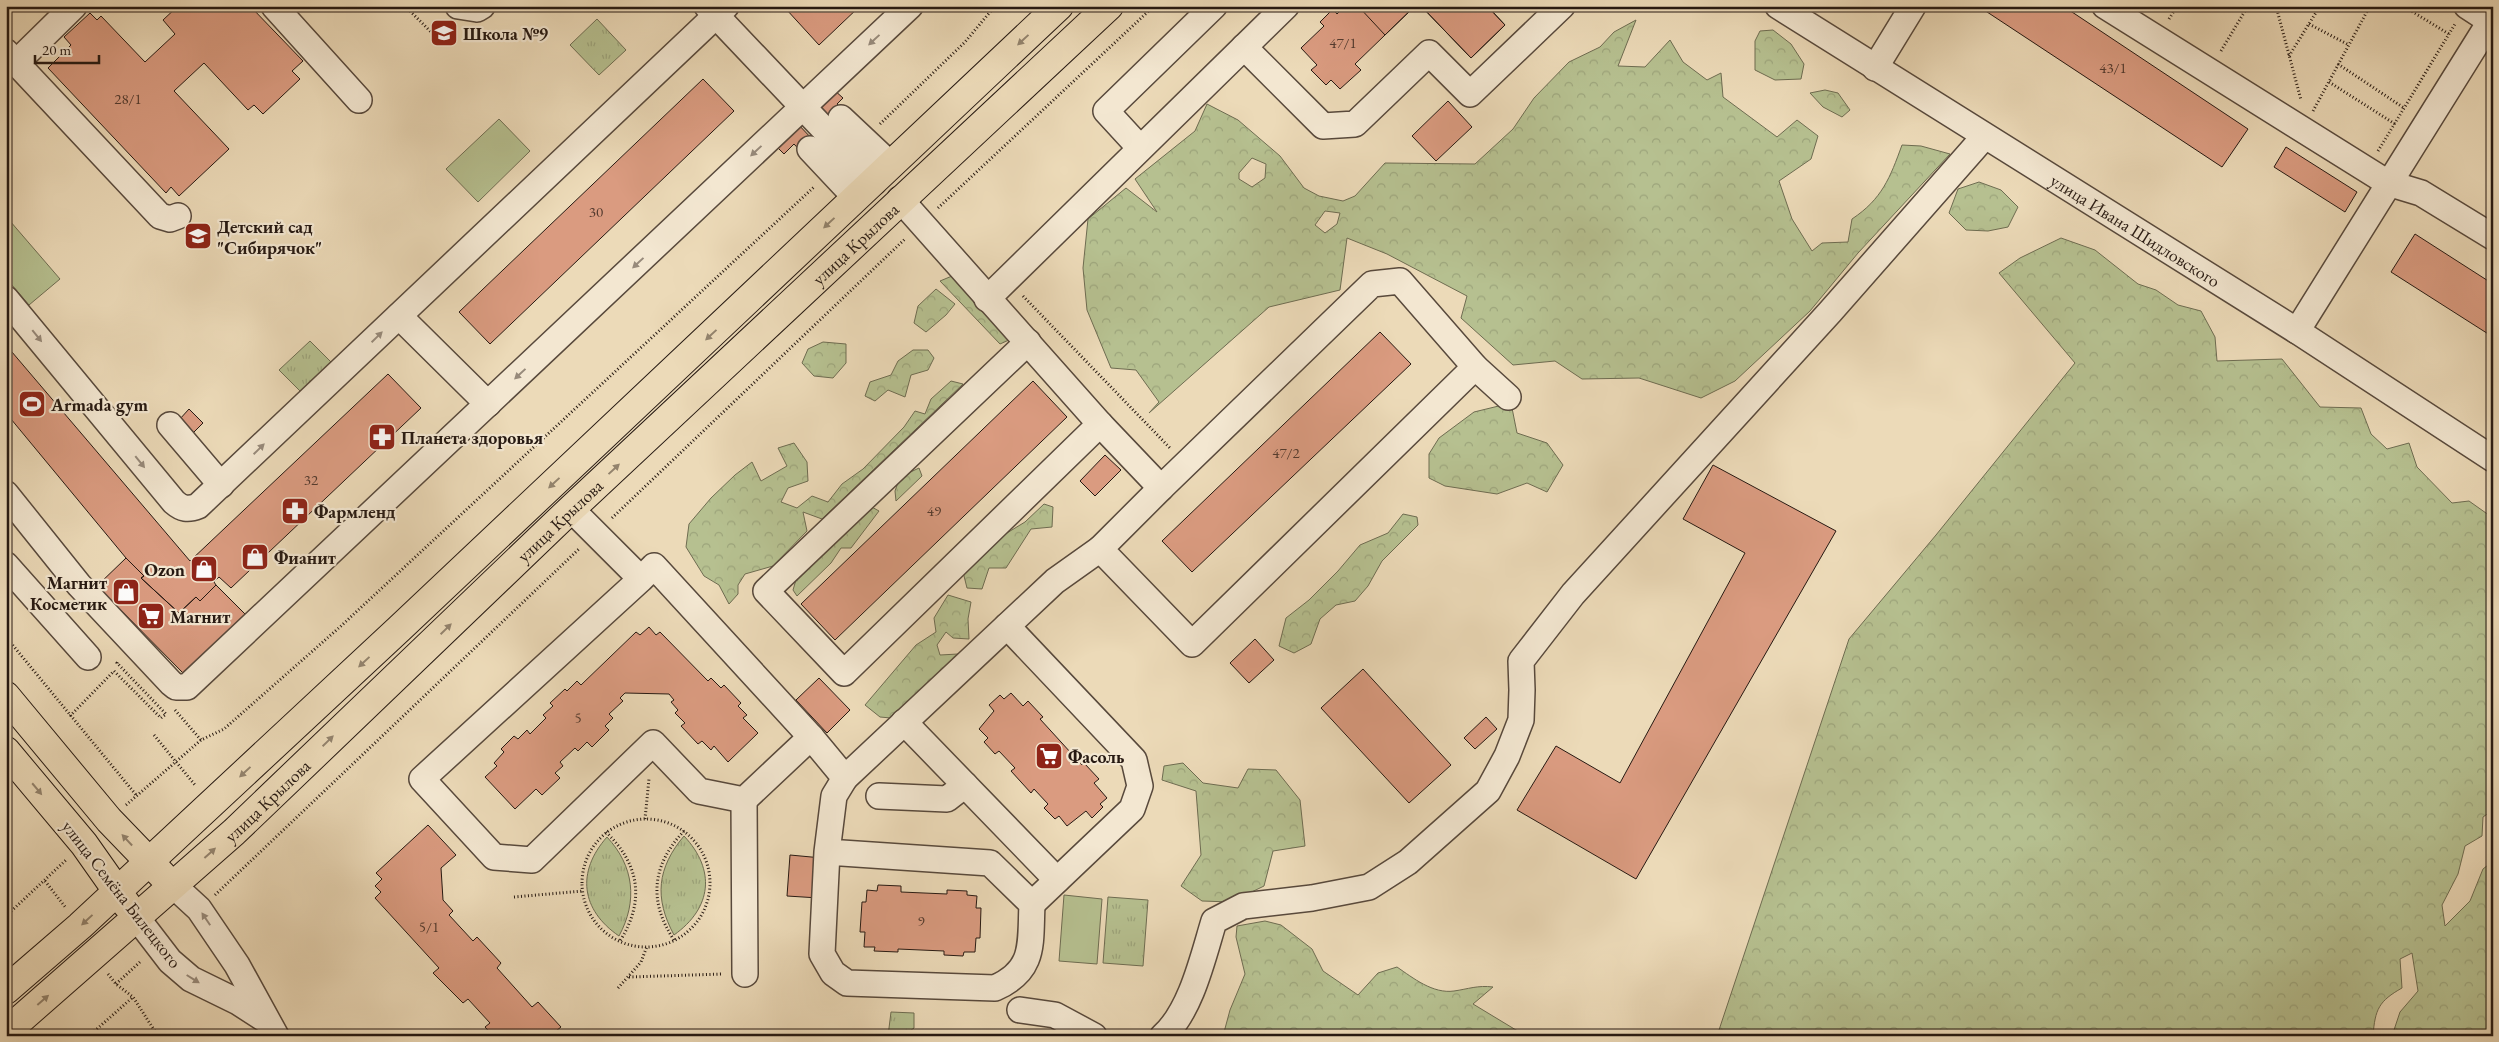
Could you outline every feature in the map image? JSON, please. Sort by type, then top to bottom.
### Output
[{"type":"main road","name":"улица Крылова","points":[[6,990],[117,892],[407,622],[1059,6]]},
{"type":"main road","name":"улица Крылова","points":[[6,1032],[174,886],[900,199],[1109,6]]},
{"type":"main road","name":"улица Семёна Билецкого","points":[[6,696],[109,820],[148,862],[174,886]]},
{"type":"main road","name":"улица Семёна Билецкого","points":[[6,751],[84,844],[137,918]]},
{"type":"street","points":[[74,6],[11,57],[160,216],[170,219],[178,216]]},
{"type":"street","points":[[274,6],[359,100]]},
{"type":"street","points":[[458,6],[477,9],[482,6]]},
{"type":"street","points":[[6,494],[79,585],[171,683],[180,688],[187,687],[910,6]]},
{"type":"street","points":[[1140,148],[1106,111],[1214,6]]},
{"type":"street","points":[[987,299],[1286,6]]},
{"type":"street","points":[[1244,47],[1322,126],[1354,124],[1429,53],[1470,94],[1562,6]]},
{"type":"street","name":"улица Ивана Шидловского","points":[[1778,6],[1984,137],[2297,331],[2493,459]]},
{"type":"street","points":[[1875,68],[1913,6]]},
{"type":"street","points":[[2110,8],[2209,71],[2304,126],[2388,183],[2421,192],[2493,237]]},
{"type":"street","points":[[6,299],[174,502],[181,508],[190,509],[198,506],[221,485],[399,316],[716,9],[803,107],[874,182]]},
{"type":"street","points":[[2297,331],[2491,19],[2462,13]]},
{"type":"street","points":[[841,118],[864,140],[874,182]]},
{"type":"street","points":[[1163,1036],[1174,1026],[1198,971],[1214,922],[1243,906],[1312,898],[1369,887],[1408,862],[1488,790],[1507,756],[1520,720],[1521,661],[1574,594],[1824,319],[1984,137]]},
{"type":"street","points":[[810,149],[830,172],[874,182]]},
{"type":"street","points":[[900,199],[987,299],[1028,342],[1100,424],[1161,488]]},
{"type":"street","points":[[1007,626],[1134,760],[1140,786],[1132,809],[1032,904],[1030,956],[1012,981],[995,988],[846,983],[833,973],[822,954],[827,852],[834,796],[845,778],[904,722],[1055,581],[1100,549],[1185,464],[1372,284],[1400,281],[1475,367],[1508,398]]},
{"type":"street","points":[[399,316],[488,404]]},
{"type":"street","points":[[1028,342],[766,591],[844,673],[1100,424]]},
{"type":"street","points":[[1100,549],[1192,644],[1475,367]]},
{"type":"street","points":[[170,425],[221,485]]},
{"type":"street","points":[[571,509],[641,579]]},
{"type":"street","points":[[6,565],[88,657]]},
{"type":"street","points":[[744,800],[699,791],[653,743],[532,860],[494,857],[422,779],[654,566],[811,737],[845,778]]},
{"type":"street","points":[[904,722],[1057,880]]},
{"type":"street","points":[[745,974],[744,800],[811,737]]},
{"type":"street","points":[[879,796],[947,799],[965,785]]},
{"type":"street","points":[[827,852],[990,863],[1032,904]]},
{"type":"street","points":[[174,886],[199,909],[237,965],[272,1028]]},
{"type":"street","name":"улица Семёна Билецкого","points":[[137,918],[170,961],[191,979],[238,1002],[272,1028]]},
{"type":"street","points":[[1020,1010],[1055,1014],[1094,1036]]},
{"type":"path","points":[[864,140],[965,42],[995,6]]},
{"type":"path","points":[[199,909],[255,859],[922,223],[1154,6]]},
{"type":"path","points":[[2209,71],[2248,6]]},
{"type":"path","points":[[2276,6],[2304,126]]},
{"type":"path","points":[[2289,56],[2320,6]]},
{"type":"path","points":[[2304,126],[2370,6]]},
{"type":"path","points":[[2403,6],[2449,34]]},
{"type":"path","points":[[2367,170],[2462,13]]},
{"type":"path","points":[[2309,24],[2348,45]]},
{"type":"path","points":[[2338,64],[2404,108]]},
{"type":"path","points":[[2329,82],[2395,124]]},
{"type":"path","points":[[171,706],[201,740],[224,729],[348,619],[830,172]]},
{"type":"path","points":[[1008,279],[1185,464]]},
{"type":"path","points":[[6,637],[137,796]]},
{"type":"path","points":[[70,716],[114,671],[160,718],[166,714],[117,663]]},
{"type":"path","points":[[645,819],[672,824],[684,831],[694,841],[705,860],[710,881],[708,896],[696,922],[674,940],[647,946],[620,941],[597,924],[589,912],[583,890],[583,869],[588,855],[606,832],[624,823],[645,819]]},
{"type":"path","points":[[674,940],[660,913],[657,883],[666,854],[684,831]]},
{"type":"path","points":[[606,832],[626,855],[636,884],[634,914],[620,941]]},
{"type":"path","points":[[514,898],[583,890]]},
{"type":"path","points":[[116,984],[158,946]]},
{"type":"path","points":[[618,988],[641,962],[647,946]]},
{"type":"path","points":[[629,977],[745,974]]},
{"type":"path","points":[[89,1036],[133,997]]},
{"type":"green space","points":[[597,19],[626,50],[599,75],[570,45]]},
{"type":"green space","points":[[1636,20],[1618,66],[1645,67],[1670,40],[1683,62],[1707,80],[1721,73],[1723,97],[1777,137],[1797,120],[1818,136],[1811,159],[1779,181],[1792,219],[1812,251],[1822,243],[1848,242],[1852,219],[1871,204],[1884,187],[1902,145],[1921,146],[1950,154],[1858,253],[1810,311],[1735,381],[1701,398],[1639,378],[1582,379],[1555,361],[1513,365],[1461,318],[1467,296],[1387,254],[1347,238],[1340,290],[1269,307],[1149,413],[1159,402],[1136,370],[1111,368],[1087,310],[1083,268],[1088,219],[1126,188],[1157,212],[1135,179],[1195,131],[1207,104],[1238,120],[1280,156],[1304,188],[1319,196],[1343,201],[1355,196],[1385,163],[1475,164],[1513,129],[1534,98],[1569,62],[1600,47],[1614,32]],"holes":[[[1252,158],[1266,164],[1265,178],[1252,187],[1239,179],[1239,173]],[[1325,211],[1340,213],[1337,224],[1325,233],[1315,225]]]},
{"type":"green space","points":[[1773,30],[1791,44],[1804,64],[1801,79],[1775,80],[1755,70],[1755,41],[1760,31]]},
{"type":"green space","points":[[1825,90],[1838,93],[1850,110],[1842,117],[1823,107],[1810,93]]},
{"type":"green space","points":[[499,119],[530,151],[478,202],[446,169]]},
{"type":"green space","points":[[1979,182],[2001,190],[2018,207],[2008,227],[1988,231],[1966,230],[1949,213],[1958,189]]},
{"type":"green space","points":[[10,221],[60,279],[29,305],[6,278],[6,224]]},
{"type":"green space","points":[[2061,238],[2095,250],[2138,284],[2156,290],[2178,305],[2201,311],[2215,337],[2217,361],[2282,359],[2320,407],[2361,408],[2371,434],[2387,449],[2409,443],[2417,467],[2452,503],[2469,501],[2493,518],[2493,810],[2483,817],[2482,836],[2465,846],[2458,874],[2442,905],[2445,926],[2470,901],[2483,869],[2493,861],[2493,1036],[2392,1036],[2400,1012],[2418,991],[2412,953],[2400,959],[2402,988],[2383,1002],[2377,1012],[2373,1036],[1717,1036],[1849,639],[2075,363],[1999,273],[2020,258]]},
{"type":"green space","points":[[952,276],[1009,340],[1000,344],[940,281]]},
{"type":"green space","points":[[936,289],[955,304],[946,315],[926,332],[914,323],[918,306]]},
{"type":"green space","points":[[310,341],[331,362],[300,391],[279,370]]},
{"type":"green space","points":[[823,342],[846,344],[846,363],[833,378],[814,376],[802,363],[808,349]]},
{"type":"green space","points":[[913,350],[928,350],[934,358],[928,370],[911,375],[905,397],[888,390],[875,401],[865,396],[870,382],[891,375],[898,361]]},
{"type":"green space","points":[[951,381],[963,384],[822,519],[803,512],[807,531],[773,566],[745,574],[738,585],[738,594],[729,604],[719,585],[704,576],[686,547],[689,524],[711,498],[735,475],[752,462],[761,481],[787,466],[778,448],[794,443],[807,462],[808,481],[788,488],[781,502],[797,508],[812,496],[828,502],[842,484],[863,469],[904,427],[915,411],[925,414],[931,399]]},
{"type":"green space","points":[[1511,403],[1517,433],[1547,443],[1563,465],[1547,492],[1527,483],[1497,494],[1445,486],[1429,478],[1429,454],[1439,438],[1474,412]]},
{"type":"green space","points":[[919,468],[922,476],[896,501],[895,491],[900,477]]},
{"type":"green space","points":[[1044,504],[1053,507],[1052,527],[1031,529],[1006,568],[989,568],[982,589],[967,588],[963,572],[1002,536],[1025,522]]},
{"type":"green space","points":[[870,506],[879,511],[851,548],[841,548],[831,563],[797,596],[793,590],[798,573]]},
{"type":"green space","points":[[1403,514],[1417,517],[1418,525],[1382,561],[1368,586],[1355,601],[1336,605],[1320,619],[1311,644],[1294,653],[1279,646],[1286,618],[1309,600],[1338,571],[1360,545],[1388,533]]},
{"type":"green space","points":[[948,595],[971,602],[968,619],[969,639],[953,638],[946,632],[937,645],[940,655],[958,654],[891,718],[880,717],[865,705],[916,645],[936,632],[934,618]]},
{"type":"green space","points":[[1183,763],[1203,783],[1238,788],[1248,769],[1276,770],[1300,800],[1305,846],[1273,851],[1264,886],[1231,902],[1202,901],[1181,886],[1201,855],[1196,791],[1162,780],[1164,766]]},
{"type":"green space","points":[[684,836],[701,862],[705,875],[705,888],[702,901],[696,913],[674,935],[663,908],[661,884],[668,860]]},
{"type":"green space","points":[[607,837],[623,860],[630,884],[629,910],[619,936],[606,926],[597,914],[590,902],[587,890],[590,864],[597,850]]},
{"type":"green space","points":[[1064,895],[1102,899],[1097,964],[1059,961]]},
{"type":"green space","points":[[1108,897],[1148,900],[1143,966],[1103,963]]},
{"type":"green space","points":[[1265,921],[1281,925],[1312,949],[1323,971],[1358,995],[1378,973],[1397,967],[1431,988],[1438,990],[1454,991],[1478,987],[1493,987],[1473,1004],[1516,1030],[1530,1036],[1223,1036],[1230,1010],[1245,974],[1236,937],[1237,926]]},
{"type":"green space","points":[[891,1012],[914,1013],[914,1028],[903,1036],[888,1036]]},
{"type":"building","points":[[178,6],[250,6],[303,61],[292,71],[300,79],[263,114],[254,105],[248,110],[204,63],[174,91],[229,149],[179,196],[171,187],[166,193],[48,68],[71,45],[64,37],[90,13],[97,20],[101,16],[145,62],[175,34],[163,20]]},
{"type":"building","points":[[789,6],[860,6],[819,45],[786,9]]},
{"type":"building","points":[[1345,6],[1415,6],[1355,64],[1361,70],[1340,89],[1331,80],[1326,85],[1311,70],[1317,65],[1301,48],[1324,26],[1320,22],[1333,9],[1337,14]]},
{"type":"building","points":[[1358,6],[1415,6],[1385,35]]},
{"type":"building","points":[[1421,6],[1493,6],[1490,9],[1505,25],[1471,58]]},
{"type":"building","points":[[1421,6],[1493,6],[1490,9],[1505,25],[1471,58]]},
{"type":"building","points":[[1978,6],[2063,6],[2248,129],[2222,167]]},
{"type":"building","points":[[703,79],[734,111],[490,344],[459,312]]},
{"type":"building","points":[[833,89],[843,98],[837,104],[846,113],[834,124],[816,106]]},
{"type":"building","points":[[1448,101],[1472,127],[1436,161],[1412,136]]},
{"type":"building","points":[[794,120],[816,143],[804,155],[794,144],[784,154],[775,145]]},
{"type":"building","points":[[2286,147],[2357,192],[2345,212],[2274,167]]},
{"type":"building","points":[[2415,234],[2493,284],[2493,337],[2391,272]]},
{"type":"building","points":[[1380,332],[1411,364],[1192,572],[1162,541]]},
{"type":"building","points":[[6,345],[190,561],[388,374],[421,408],[231,588],[219,577],[214,582],[216,585],[200,601],[196,597],[179,613],[141,578],[144,576],[126,558],[6,413]]},
{"type":"building","points":[[1033,381],[1067,417],[835,640],[801,604]]},
{"type":"building","points":[[189,409],[203,423],[192,434],[179,420]]},
{"type":"building","points":[[1105,455],[1121,470],[1095,496],[1080,481]]},
{"type":"building","points":[[1713,465],[1836,531],[1636,879],[1517,810],[1556,746],[1620,783],[1745,553],[1683,519]]},
{"type":"building","points":[[126,558],[144,576],[141,578],[179,613],[196,597],[200,601],[216,585],[245,614],[184,674],[97,586]]},
{"type":"building","points":[[649,627],[656,635],[660,632],[708,681],[711,678],[721,688],[724,685],[741,703],[738,706],[747,715],[743,718],[758,733],[728,762],[714,746],[711,750],[702,741],[698,744],[681,726],[685,723],[675,713],[678,710],[671,702],[674,700],[669,694],[625,693],[620,698],[623,701],[609,714],[613,718],[605,726],[609,730],[592,747],[587,742],[578,751],[575,748],[560,762],[563,766],[555,773],[560,778],[542,795],[536,789],[515,809],[485,777],[497,766],[494,763],[504,752],[501,749],[514,736],[518,739],[527,730],[530,734],[546,718],[543,715],[553,706],[550,703],[565,689],[567,691],[577,681],[581,685],[636,632],[640,635]]},
{"type":"building","points":[[1255,639],[1274,660],[1249,683],[1230,663]]},
{"type":"building","points":[[1363,669],[1451,765],[1409,803],[1321,708]]},
{"type":"building","points":[[819,678],[850,710],[827,733],[796,700]]},
{"type":"building","points":[[1011,693],[1023,706],[1028,701],[1043,717],[1040,719],[1082,765],[1084,763],[1099,779],[1094,783],[1107,798],[1100,804],[1103,807],[1092,818],[1086,811],[1067,826],[1059,816],[1055,819],[1044,808],[1048,804],[1034,789],[1031,793],[1011,771],[1015,768],[999,751],[995,754],[984,742],[988,738],[979,729],[994,711],[989,705],[1000,695],[1004,699]]},
{"type":"building","points":[[1486,717],[1497,729],[1475,749],[1464,738]]},
{"type":"building","points":[[428,825],[456,855],[441,868],[443,900],[453,911],[449,915],[473,941],[477,937],[501,963],[497,968],[532,1007],[538,1002],[561,1027],[556,1031],[560,1036],[493,1036],[485,1027],[490,1023],[468,999],[463,1003],[433,973],[439,968],[375,898],[381,892],[375,886],[382,879],[376,873]]},
{"type":"building","points":[[790,855],[822,858],[819,898],[787,896]]},
{"type":"building","points":[[878,885],[901,886],[901,892],[947,894],[947,890],[967,891],[967,895],[977,896],[976,908],[981,908],[980,938],[976,938],[975,952],[964,952],[963,956],[944,955],[944,951],[898,949],[898,952],[874,951],[875,947],[864,947],[865,932],[860,932],[862,902],[866,902],[867,890],[877,891]]},
{"type":"place","name":"Школа №9","points":[[444,33]]},
{"type":"place","name":"Детский сад \"Сибирячок\"","points":[[198,236]]},
{"type":"place","name":"Armada gym","points":[[32,404]]},
{"type":"place","name":"Планета здоровья","points":[[382,437]]},
{"type":"place","name":"Фармленд","points":[[295,511]]},
{"type":"place","name":"Фианит","points":[[255,557]]},
{"type":"place","name":"Ozon","points":[[204,569]]},
{"type":"place","name":"Магнит Косметик","points":[[126,592]]},
{"type":"place","name":"Магнит","points":[[151,616]]},
{"type":"place","name":"Фасоль","points":[[1049,756]]}]
